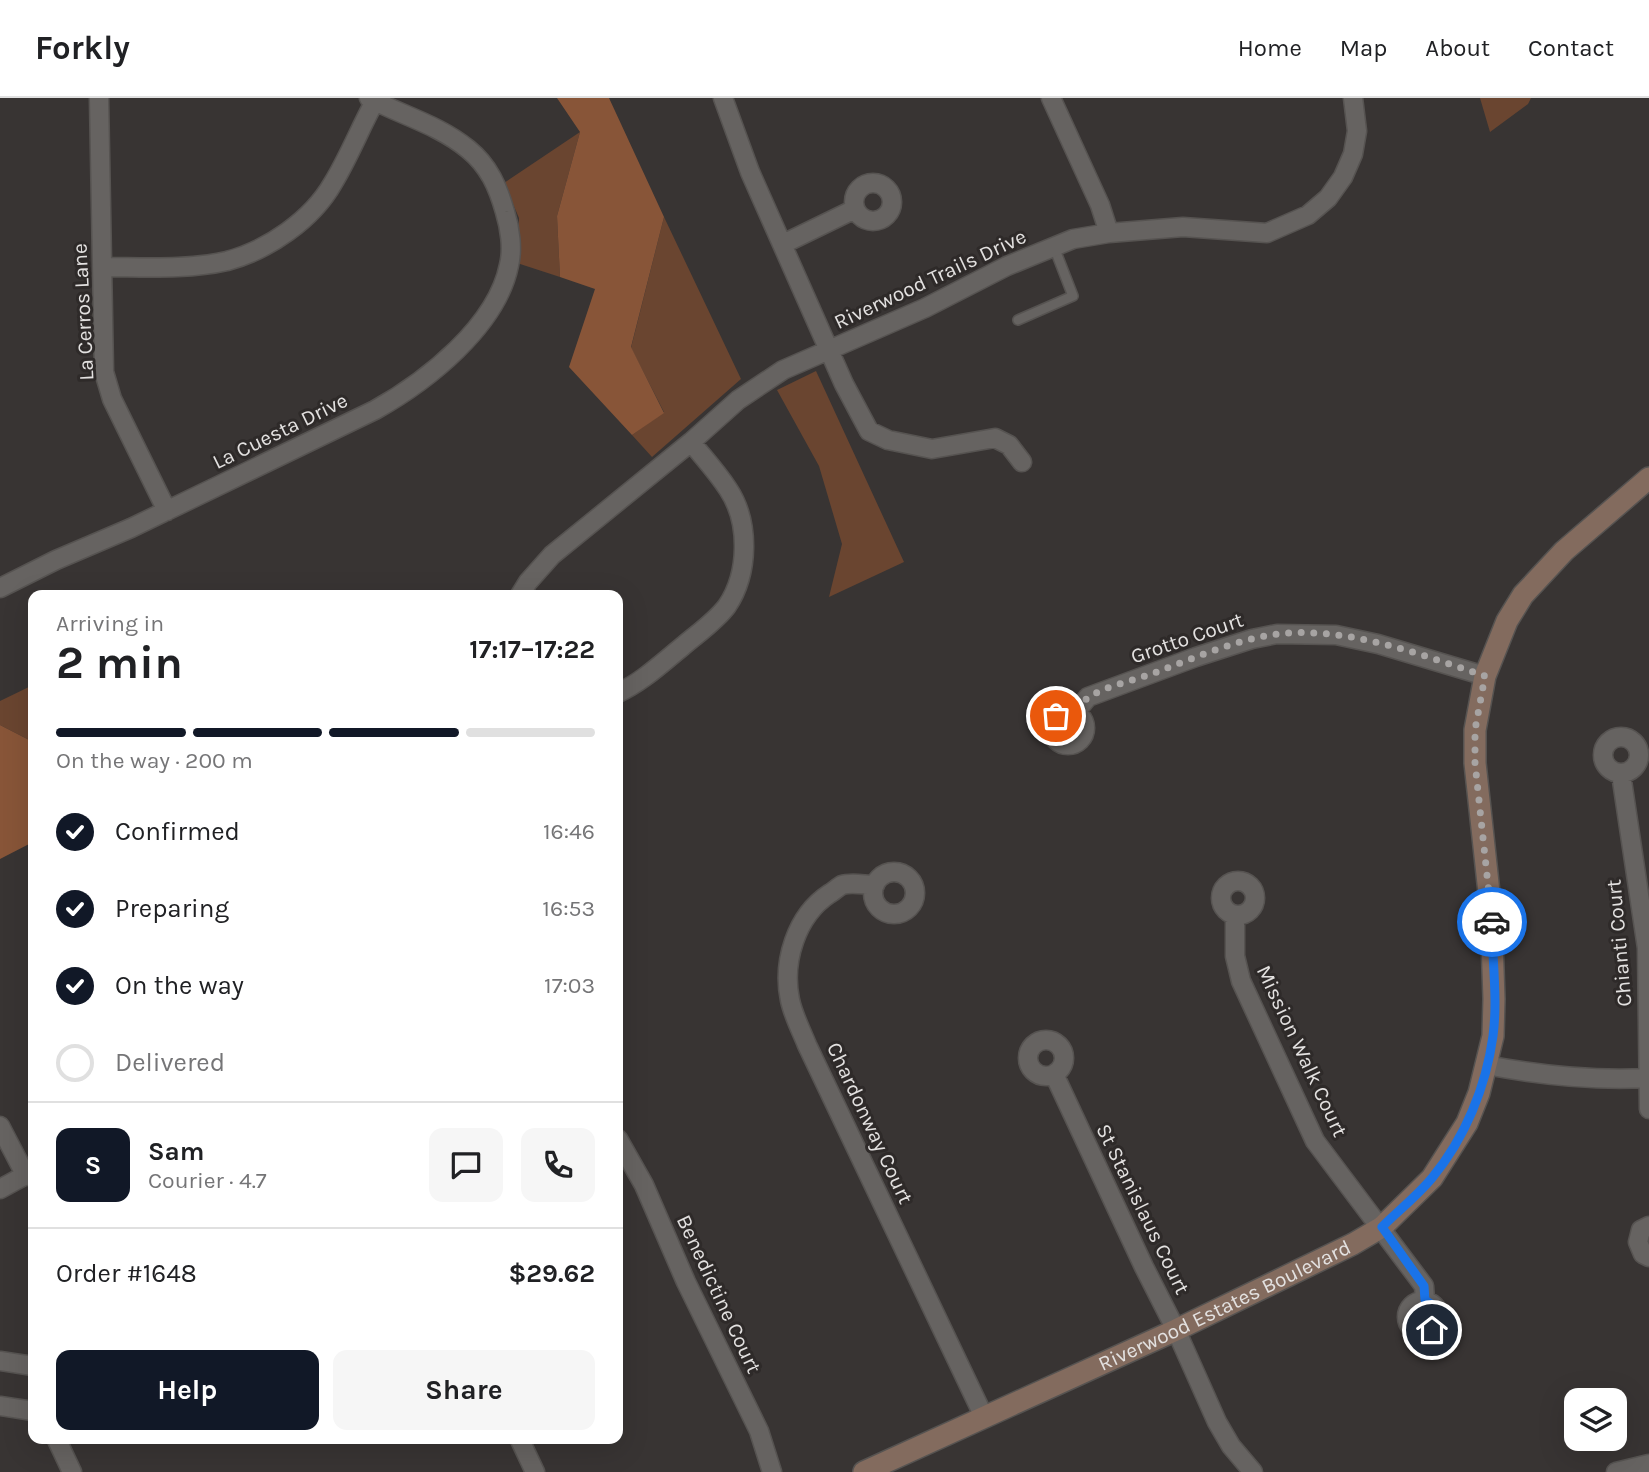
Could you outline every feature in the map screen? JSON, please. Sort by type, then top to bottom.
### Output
[{"type":"street","name":"La Cerros Lane","points":[[99,98],[104,372],[112,399],[167,511]]},
{"type":"street","points":[[723,98],[750,172],[829,352],[869,431],[887,440],[932,449],[995,438],[1009,445],[1022,462]]},
{"type":"street","points":[[1051,98],[1095,194],[1109,233]]},
{"type":"street","name":"Riverwood Trails Drive","points":[[523,590],[552,555],[691,442],[738,400],[783,370],[925,309],[1007,266],[1073,239],[1183,227],[1267,233],[1308,215],[1328,198],[1343,177],[1353,154],[1357,131],[1353,98]]},
{"type":"street","points":[[103,267],[226,261],[250,252],[299,224],[333,185],[372,100]]},
{"type":"street","name":"La Cuesta Drive","points":[[0,588],[167,511],[375,410],[408,391],[433,373],[456,351],[496,299],[510,262],[510,242],[499,191],[487,168],[469,149],[446,134],[372,100]]},
{"type":"street","points":[[783,244],[855,209]]},
{"type":"street","points":[[623,690],[640,681],[695,636],[725,609],[737,588],[744,543],[740,515],[729,490],[691,442]]},
{"type":"street","name":"Riverwood Estates Boulevard","points":[[864,1472],[1176,1330],[1382,1227],[1432,1178],[1467,1123],[1479,1093],[1493,1035],[1491,911],[1475,763],[1475,730],[1485,676],[1503,629],[1523,595],[1564,551],[1649,478]]},
{"type":"street","name":"Grotto Court","points":[[1075,713],[1087,697],[1196,657],[1277,634],[1336,635],[1425,656],[1485,676]]},
{"type":"street","name":"Chianti Court","points":[[1621,774],[1647,948],[1649,1109]]},
{"type":"street","name":"Chardonway Court","points":[[874,885],[843,885],[824,897],[809,912],[793,944],[788,982],[790,1001],[807,1045],[984,1417]]},
{"type":"street","name":"Mission Walk Court","points":[[1235,915],[1235,956],[1241,981],[1315,1141],[1424,1286],[1425,1300]]},
{"type":"street","points":[[1486,1065],[1533,1074],[1647,1078]]},
{"type":"street","name":"St Stanislaus Court","points":[[1054,1074],[1217,1422],[1231,1446],[1252,1472]]},
{"type":"street","points":[[0,1126],[28,1172]]},
{"type":"street","name":"Benedictine Court","points":[[623,1148],[644,1185],[686,1282],[759,1431],[772,1472]]},
{"type":"street","points":[[0,1189],[28,1175]]},
{"type":"street","points":[[1649,1226],[1641,1230],[1637,1242],[1643,1254],[1649,1257]]},
{"type":"street","points":[[0,1361],[28,1365]]},
{"type":"street","points":[[0,1406],[28,1410]]},
{"type":"street","points":[[59,1444],[72,1472]]},
{"type":"street","points":[[522,1444],[535,1472]]},
{"type":"street","points":[[1616,1472],[1649,1464]]},
{"type":"lane","points":[[1018,320],[1073,296],[1054,247]]},
{"type":"shaded area","points":[[557,98],[609,98],[664,217],[631,347],[664,413],[632,435],[569,367],[595,289],[560,277],[557,216],[580,132]]},
{"type":"shaded area","points":[[1480,98],[1531,98],[1528,104],[1490,132]]},
{"type":"shaded area","points":[[580,132],[557,216],[560,277],[517,263],[519,218],[504,183]]},
{"type":"shaded area","points":[[664,217],[741,379],[652,457],[632,435],[664,412],[631,348]]},
{"type":"shaded area","points":[[816,371],[904,562],[829,597],[842,544],[819,466],[777,390]]},
{"type":"shaded area","points":[[28,687],[28,739],[0,725],[0,701]]},
{"type":"shaded area","points":[[0,725],[28,739],[28,845],[0,859]]},
{"type":"way so far","points":[[1056,716],[1062,712],[1075,713],[1087,697],[1214,651],[1277,634],[1336,635],[1425,656],[1485,676],[1475,730],[1475,763],[1492,922]]},
{"type":"route","points":[[1432,1330],[1437,1325],[1439,1313],[1436,1307],[1425,1300],[1424,1286],[1382,1227],[1432,1178],[1451,1152],[1479,1093],[1493,1035],[1492,922]]}]
